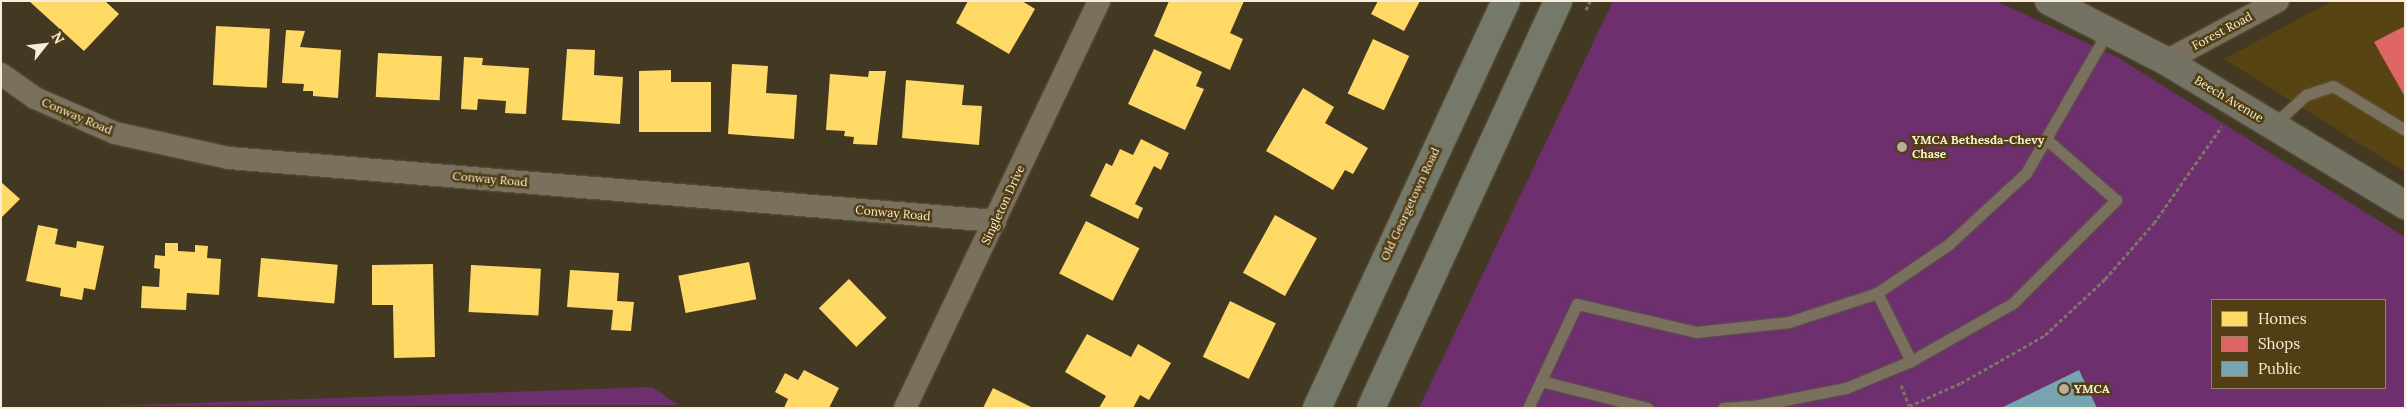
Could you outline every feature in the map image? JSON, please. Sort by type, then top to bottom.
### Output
[{"type":"main road","name":"Old Georgetown Road","points":[[1317,408],[1506,1]]},
{"type":"main road","points":[[1371,408],[1558,1]]},
{"type":"street","name":"Singleton Drive","points":[[905,408],[1099,1]]},
{"type":"street","name":"Beech Avenue","points":[[2049,1],[2166,61],[2405,205]]},
{"type":"street","name":"Forest Road","points":[[2166,61],[2278,1]]},
{"type":"street","name":"Conway Road","points":[[1,74],[35,98],[115,133],[229,158],[995,221]]},
{"type":"lane","points":[[1528,408],[1577,304],[1696,332],[1789,322],[1877,293],[1949,244],[2026,173],[2108,31]]},
{"type":"lane","points":[[2273,125],[2306,95],[2333,86],[2405,130]]},
{"type":"lane","points":[[1723,408],[1754,406],[1846,388],[1911,361],[2013,304],[2116,200],[2046,138]]},
{"type":"lane","points":[[1877,293],[1911,361]]},
{"type":"lane","points":[[1541,381],[1648,408]]},
{"type":"shaded area","name":"YMCA Bethesda-Chevy Chase","points":[[1613,1],[1996,1],[2117,57],[2405,237],[2405,408],[1419,408]]},
{"type":"shaded area","points":[[2332,1],[2405,1],[2405,172],[2224,59]]},
{"type":"shaded area","points":[[652,387],[678,405],[104,406]]},
{"type":"building: Homes","points":[[29,1],[105,1],[119,14],[84,51]]},
{"type":"building: Homes","points":[[968,1],[1022,1],[1035,9],[1009,54],[956,23]]},
{"type":"building: Homes","points":[[1169,1],[1244,1],[1230,33],[1243,39],[1230,70],[1154,36]]},
{"type":"building: Homes","points":[[1378,1],[1420,1],[1404,31],[1371,14]]},
{"type":"building: Homes","points":[[216,26],[270,29],[267,88],[213,85]]},
{"type":"building: Homes","points":[[286,30],[305,31],[300,47],[341,50],[338,98],[313,96],[313,91],[303,91],[304,84],[282,83]]},
{"type":"building: Homes","points":[[1373,39],[1409,56],[1384,110],[1348,93]]},
{"type":"building: Homes","points":[[567,49],[595,50],[594,75],[623,77],[620,124],[562,120]]},
{"type":"building: Homes","points":[[1154,49],[1202,72],[1196,86],[1204,89],[1185,130],[1128,104]]},
{"type":"building: Homes","points":[[378,53],[442,56],[440,100],[376,97]]},
{"type":"building: Homes","points":[[464,57],[483,58],[482,65],[529,68],[526,114],[505,113],[506,101],[478,99],[477,110],[461,109]]},
{"type":"building: Homes","points":[[732,64],[768,66],[766,93],[797,95],[794,139],[728,134]]},
{"type":"building: Homes","points":[[671,70],[671,82],[711,82],[711,132],[639,132],[639,71]]},
{"type":"building: Homes","points":[[869,71],[886,71],[877,145],[853,144],[854,137],[844,136],[845,131],[826,130],[830,74],[868,77]]},
{"type":"building: Homes","points":[[906,80],[964,85],[962,105],[982,106],[979,145],[902,138]]},
{"type":"building: Homes","points":[[1303,88],[1334,107],[1325,123],[1368,148],[1353,174],[1345,170],[1333,190],[1266,151]]},
{"type":"building: Homes","points":[[1141,139],[1169,153],[1161,170],[1154,166],[1135,204],[1143,208],[1138,219],[1090,196],[1106,163],[1112,166],[1120,149],[1133,155]]},
{"type":"building: Homes","points":[[1,182],[20,199],[1,218]]},
{"type":"building: Homes","points":[[1275,215],[1317,238],[1285,296],[1243,273]]},
{"type":"building: Homes","points":[[1086,221],[1139,248],[1113,301],[1059,274]]},
{"type":"building: Homes","points":[[38,225],[58,229],[55,244],[76,248],[77,241],[104,246],[95,290],[84,288],[82,300],[60,296],[61,288],[26,281]]},
{"type":"building: Homes","points":[[165,243],[178,243],[178,251],[195,252],[195,245],[208,246],[207,258],[221,259],[219,295],[187,293],[186,310],[141,308],[142,286],[159,287],[160,269],[154,268],[155,255],[165,256]]},
{"type":"building: Homes","points":[[261,258],[338,265],[334,304],[258,297]]},
{"type":"building: Homes","points":[[749,262],[756,299],[686,313],[678,276]]},
{"type":"building: Homes","points":[[433,264],[435,357],[394,358],[393,305],[372,305],[372,265]]},
{"type":"building: Homes","points":[[471,265],[541,269],[538,316],[469,312]]},
{"type":"building: Homes","points":[[570,270],[619,273],[617,301],[634,302],[631,331],[611,330],[613,310],[567,307]]},
{"type":"building: Homes","points":[[849,279],[887,318],[856,347],[819,308]]},
{"type":"building: Homes","points":[[1230,301],[1276,323],[1249,379],[1203,357]]},
{"type":"building: Homes","points":[[1087,334],[1131,357],[1138,344],[1171,363],[1149,400],[1140,395],[1133,408],[1099,408],[1106,396],[1065,372]]},
{"type":"building: Homes","points":[[804,370],[839,388],[829,408],[784,408],[788,399],[775,392],[785,373],[798,380]]},
{"type":"building: Homes","points":[[993,388],[1033,408],[983,408]]},
{"type":"building: Shops","points":[[2405,26],[2405,97],[2374,42]]},
{"type":"building: Public","name":"YMCA","points":[[2079,370],[2097,408],[2001,408]]},
{"type":"place","name":"YMCA Bethesda-Chevy Chase","points":[[1902,147]]},
{"type":"place","name":"YMCA","points":[[2064,389]]}]
